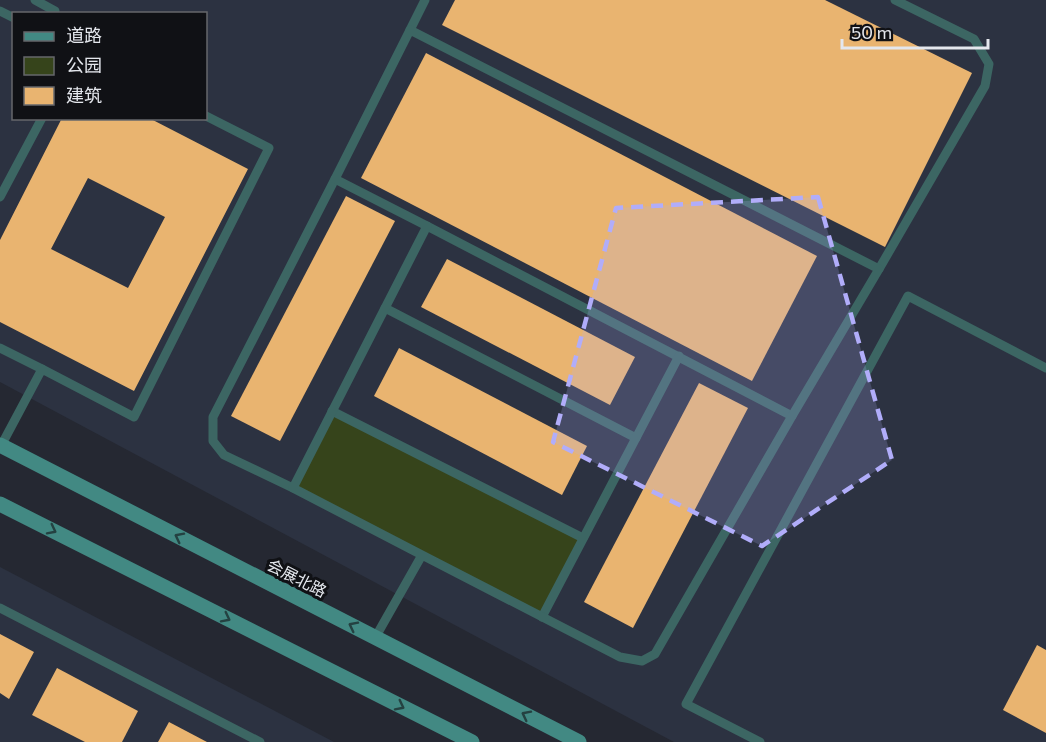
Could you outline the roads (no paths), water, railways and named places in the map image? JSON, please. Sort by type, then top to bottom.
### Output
[{"type":"main road","name":"会展北路","points":[[1,446],[579,742]]},
{"type":"main road","points":[[0,504],[472,742]]},
{"type":"lane","points":[[35,0],[55,10]]},
{"type":"lane","points":[[425,0],[213,417],[213,441],[224,455],[293,488],[620,657],[642,661],[655,654],[985,86],[989,64],[974,39],[895,0]]},
{"type":"lane","points":[[410,30],[879,269]]},
{"type":"lane","points":[[0,348],[134,417],[269,148],[207,117]]},
{"type":"lane","points":[[0,197],[41,120]]},
{"type":"lane","points":[[334,179],[792,416]]},
{"type":"lane","points":[[293,488],[427,226]]},
{"type":"lane","points":[[760,742],[686,704],[908,296],[1046,368]]},
{"type":"lane","points":[[385,308],[636,438]]},
{"type":"lane","points":[[542,617],[679,356]]},
{"type":"lane","points":[[1,446],[42,369]]},
{"type":"lane","points":[[332,411],[583,538]]},
{"type":"lane","points":[[375,638],[422,555]]},
{"type":"lane","points":[[0,608],[260,742]]}]
